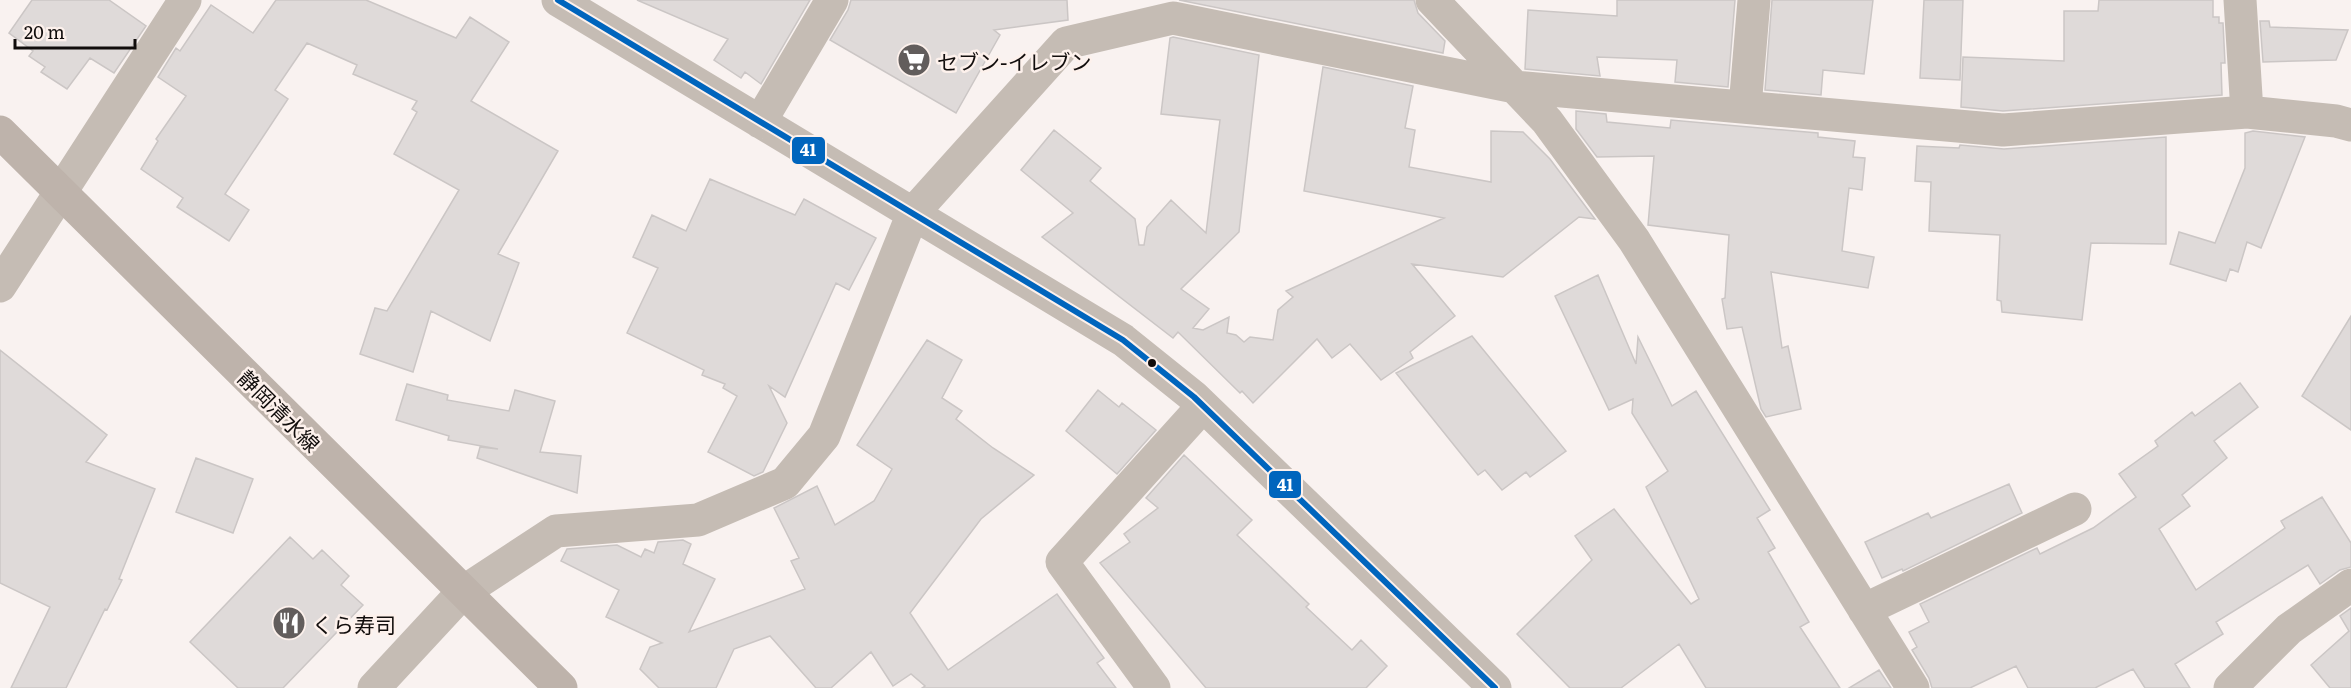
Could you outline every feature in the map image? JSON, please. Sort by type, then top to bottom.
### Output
[{"type":"main road","name":"静岡清水線","points":[[0,132],[561,688]]},
{"type":"street","points":[[0,286],[62,194],[185,0]]},
{"type":"street","points":[[558,0],[1122,340],[1203,406],[1495,688]]},
{"type":"street","points":[[760,122],[832,0]]},
{"type":"street","points":[[1432,0],[1547,121],[1634,240],[1913,688]]},
{"type":"street","points":[[1745,107],[1754,0]]},
{"type":"street","points":[[2240,0],[2247,112]]},
{"type":"street","points":[[374,688],[463,592],[556,531],[698,520],[785,483],[824,436],[913,213],[1066,43],[1173,18],[1515,87],[2003,130],[2247,112],[2336,121],[2351,125]]},
{"type":"street","points":[[1154,688],[1062,562],[1203,406]]},
{"type":"street","points":[[1864,610],[2075,509]]},
{"type":"street","points":[[2230,688],[2289,629],[2351,585]]},
{"type":"building","points":[[32,0],[109,0],[146,26],[114,73],[90,58],[67,89],[41,72],[45,67],[29,56],[33,51],[9,33]]},
{"type":"building","points":[[276,0],[366,0],[456,38],[470,17],[509,42],[471,101],[558,151],[498,254],[519,263],[490,341],[431,311],[413,372],[360,354],[375,308],[387,311],[459,190],[394,154],[417,112],[412,109],[417,101],[353,74],[357,65],[307,43],[275,90],[288,99],[225,194],[249,210],[229,241],[177,207],[183,198],[141,169],[158,141],[156,139],[186,96],[158,77],[176,48],[180,51],[211,5],[253,33]]},
{"type":"building","points":[[637,0],[810,0],[761,84],[745,72],[741,78],[714,60],[728,39]]},
{"type":"building","points":[[851,0],[1067,0],[1068,20],[994,30],[1000,35],[956,113],[830,40],[848,10]]},
{"type":"building","points":[[1179,0],[1414,0],[1418,13],[1445,41],[1443,53]]},
{"type":"building","points":[[1617,0],[1735,0],[1728,87],[1675,82],[1677,60],[1597,57],[1600,76],[1525,69],[1528,10],[1617,16]]},
{"type":"building","points":[[1772,0],[1873,0],[1864,74],[1823,70],[1821,95],[1765,90]]},
{"type":"building","points":[[1924,0],[1963,0],[1960,80],[1920,78]]},
{"type":"building","points":[[2099,0],[2213,0],[2213,17],[2219,17],[2219,23],[2223,23],[2225,63],[2221,63],[2222,95],[2003,111],[1961,107],[1963,57],[2064,61],[2064,11],[2098,11]]},
{"type":"building","points":[[2260,21],[2269,21],[2270,27],[2348,30],[2336,60],[2263,62]]},
{"type":"building","points":[[1170,38],[1259,55],[1239,232],[1181,289],[1209,309],[1193,328],[1203,330],[1229,317],[1227,333],[1236,335],[1244,342],[1250,337],[1273,340],[1278,310],[1293,297],[1286,291],[1444,218],[1304,191],[1323,67],[1413,86],[1405,128],[1415,130],[1409,167],[1491,182],[1491,131],[1523,132],[1550,159],[1595,219],[1579,217],[1503,277],[1412,264],[1455,316],[1410,352],[1413,358],[1381,380],[1350,344],[1332,358],[1317,339],[1253,403],[1178,332],[1173,338],[1042,237],[1073,213],[1021,170],[1054,130],[1101,168],[1090,181],[1135,219],[1139,245],[1144,245],[1147,227],[1171,200],[1206,233],[1220,120],[1161,114]]},
{"type":"building","points":[[1576,111],[1606,114],[1607,122],[1670,128],[1671,120],[1818,133],[1818,137],[1855,141],[1853,157],[1865,158],[1862,190],[1849,188],[1842,251],[1874,257],[1868,288],[1771,272],[1782,348],[1788,346],[1801,409],[1766,417],[1761,409],[1742,327],[1727,329],[1722,299],[1725,298],[1729,235],[1648,225],[1654,156],[1597,157],[1576,129]]},
{"type":"building","points":[[2253,131],[2305,137],[2261,248],[2247,242],[2238,272],[2230,269],[2226,281],[2170,264],[2179,232],[2215,243],[2245,168],[2245,133]]},
{"type":"building","points":[[2166,137],[2166,244],[2091,243],[2082,320],[2002,312],[2001,301],[1997,300],[2000,235],[1929,231],[1931,182],[1915,181],[1917,146],[1959,148],[1960,145],[2004,149]]},
{"type":"building","points":[[710,179],[795,215],[804,199],[876,238],[849,290],[836,283],[785,397],[769,386],[787,423],[763,472],[754,476],[708,452],[737,396],[723,388],[725,384],[702,375],[704,370],[627,333],[658,268],[633,257],[652,215],[686,231]]},
{"type":"building","points":[[1598,275],[1636,364],[1638,337],[1672,406],[1696,391],[1770,510],[1757,518],[1775,548],[1768,552],[1809,622],[1800,627],[1840,688],[1706,688],[1679,644],[1621,688],[1570,688],[1517,634],[1592,560],[1575,536],[1614,509],[1691,604],[1699,599],[1646,487],[1668,471],[1632,413],[1633,399],[1609,410],[1555,296]]},
{"type":"building","points":[[2351,316],[2351,430],[2302,396]]},
{"type":"building","points":[[1472,336],[1566,451],[1530,477],[1526,472],[1502,490],[1485,470],[1478,475],[1396,373]]},
{"type":"building","points":[[927,340],[962,360],[942,398],[962,411],[956,419],[993,448],[1034,475],[981,519],[910,613],[948,670],[1057,594],[1104,658],[1097,663],[1116,688],[922,688],[925,686],[911,674],[893,686],[871,652],[831,688],[816,688],[770,636],[734,649],[716,688],[659,688],[640,669],[650,647],[662,643],[606,617],[619,590],[561,561],[567,549],[617,545],[641,557],[645,549],[654,553],[658,542],[683,540],[691,544],[683,564],[715,579],[689,632],[805,589],[791,561],[799,558],[774,508],[817,486],[835,525],[874,501],[892,469],[857,445]]},
{"type":"building","points":[[0,350],[107,435],[86,462],[155,489],[119,579],[122,580],[66,688],[11,688],[50,607],[0,583]]},
{"type":"building","points":[[2240,383],[2258,407],[2214,441],[2227,458],[2182,495],[2190,506],[2159,529],[2196,590],[2285,528],[2281,521],[2322,497],[2351,543],[2351,567],[2340,570],[2320,584],[2308,565],[2216,622],[2223,634],[2175,664],[2190,688],[2145,688],[2133,669],[2095,688],[2028,688],[2016,666],[1970,688],[1932,688],[1929,678],[1912,650],[1917,647],[1909,632],[1929,622],[1920,604],[2037,548],[2040,554],[2093,528],[2136,497],[2119,474],[2158,446],[2155,441],[2192,412],[2195,416]]},
{"type":"building","points":[[407,384],[448,395],[447,400],[509,411],[515,390],[555,401],[540,452],[581,456],[577,493],[477,458],[480,447],[498,449],[448,440],[449,436],[396,420]]},
{"type":"building","points":[[1098,390],[1119,407],[1122,403],[1156,430],[1117,474],[1066,431]]},
{"type":"building","points":[[1184,455],[1252,520],[1237,535],[1309,604],[1306,607],[1352,650],[1361,640],[1387,666],[1366,688],[1206,688],[1100,563],[1130,542],[1124,534],[1158,508],[1146,498]]},
{"type":"building","points":[[196,458],[253,479],[233,533],[176,512]]},
{"type":"building","points":[[2009,484],[2022,513],[1903,571],[1902,569],[1882,578],[1865,542],[1928,513],[1931,518]]},
{"type":"building","points":[[290,537],[313,559],[322,550],[349,576],[341,585],[363,605],[283,688],[238,688],[190,642]]},
{"type":"building","points":[[2351,608],[2351,688],[2330,688],[2311,665],[2349,631],[2340,616]]},
{"type":"building","points":[[1879,670],[1891,688],[1849,688]]},
{"type":"transit line","name":"41","points":[[558,0],[1123,340],[1194,397],[1495,688]]},
{"type":"place","name":"セブン-イレブン","points":[[914,60]]},
{"type":"place","name":"くら寿司","points":[[289,623]]}]
